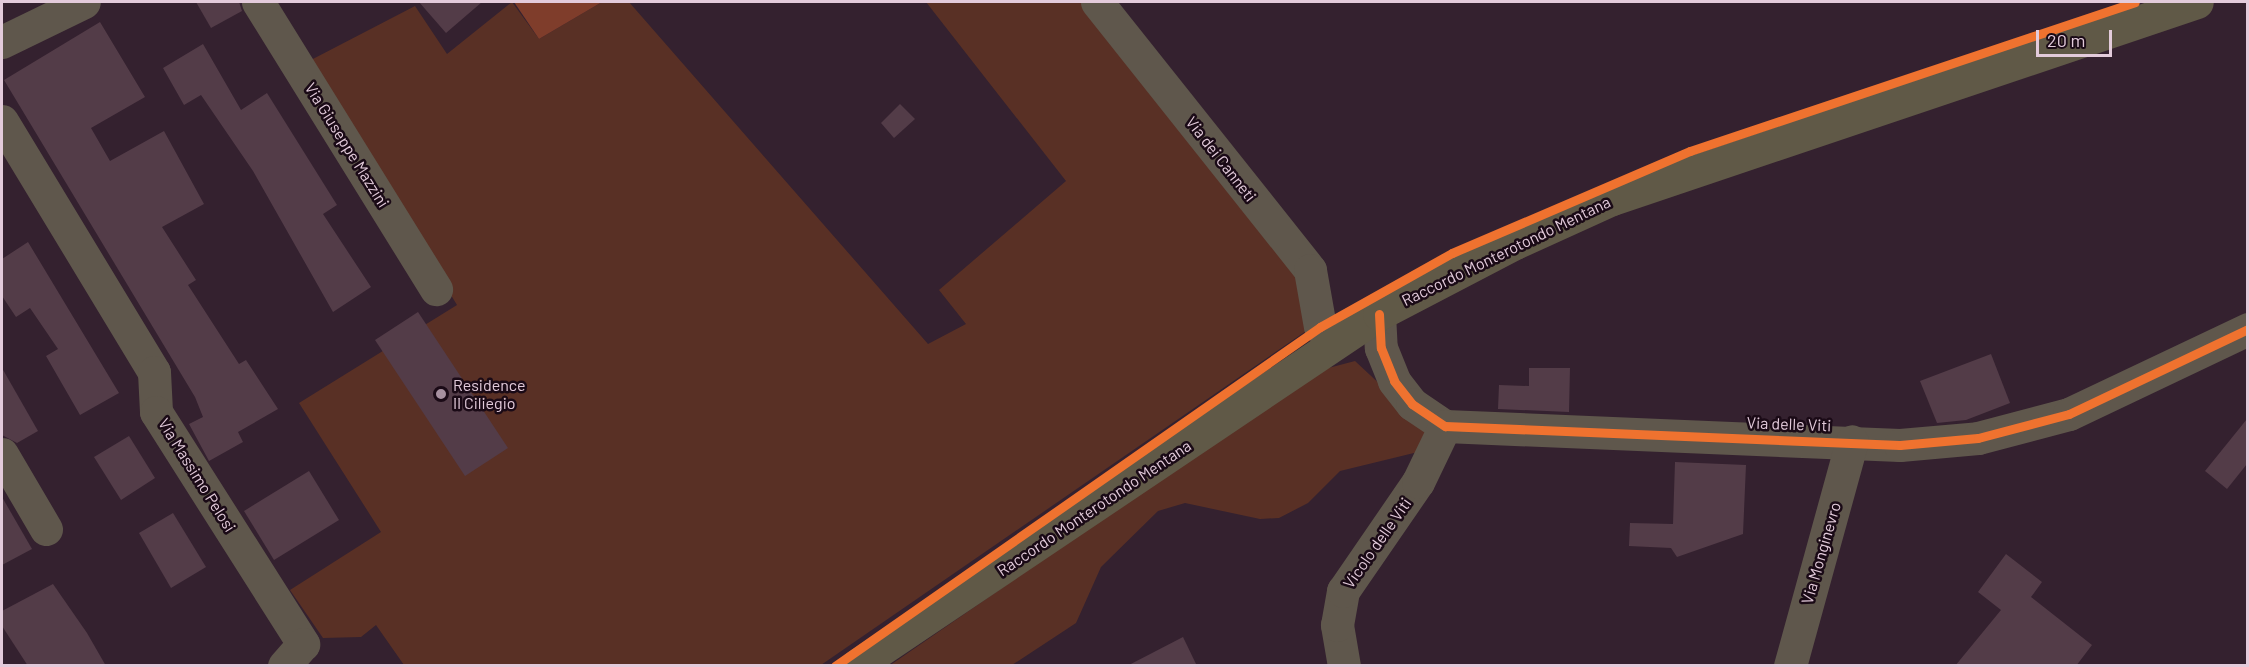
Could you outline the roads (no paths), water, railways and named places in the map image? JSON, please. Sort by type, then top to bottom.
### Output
[{"type":"main road","name":"Raccordo Monterotondo Mentana","points":[[856,666],[1379,314],[1612,199],[2196,2]]},
{"type":"street","points":[[2,42],[84,2]]},
{"type":"street","name":"Via Giuseppe Mazzini","points":[[258,2],[436,289]]},
{"type":"street","name":"Via dei Canneti","points":[[1097,2],[1310,270],[1320,327]]},
{"type":"street","name":"Via Massimo Pelosi","points":[[2,121],[154,372],[156,412],[303,644],[284,666]]},
{"type":"street","points":[[1379,314],[1381,348],[1394,381],[1412,404],[1445,426]]},
{"type":"street","name":"Via delle Viti","points":[[1445,426],[1935,443],[2015,431],[2139,384],[2247,329]]},
{"type":"street","name":"Vicolo delle Viti","points":[[1344,666],[1336,625],[1343,591],[1418,482],[1445,426]]},
{"type":"street","name":"Via Monginevro","points":[[1790,666],[1852,441]]},
{"type":"street","points":[[2,454],[46,529]]},
{"type":"place","name":"Residence Il Ciliegio","points":[[441,394]]}]
